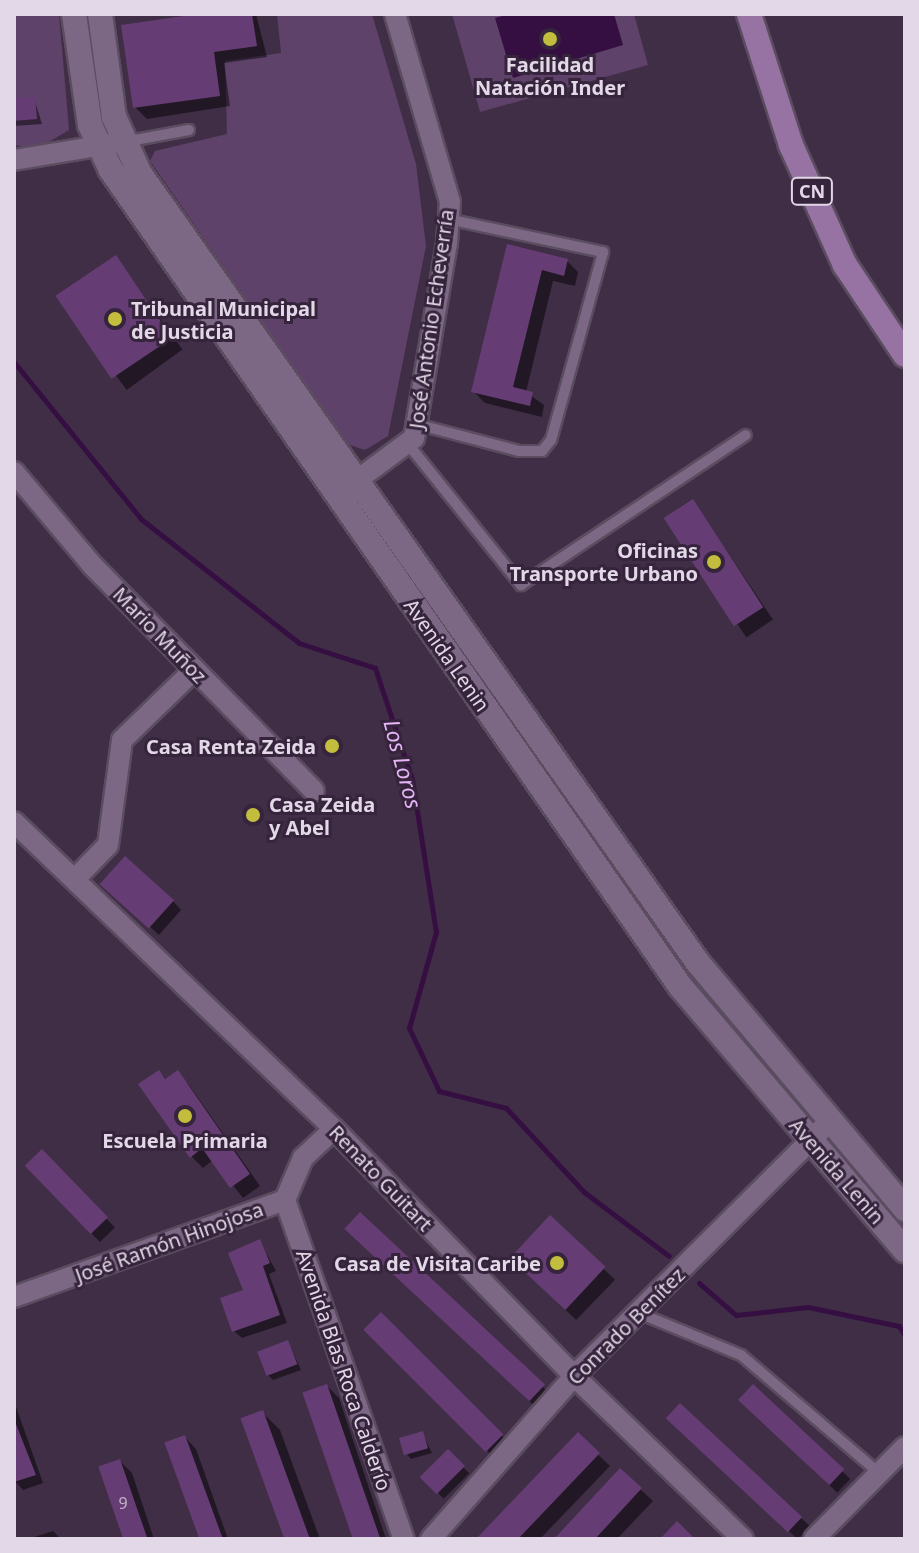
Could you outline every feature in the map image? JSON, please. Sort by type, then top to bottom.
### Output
[{"type":"main road","name":"Avenida Lenin","points":[[74,14],[84,98],[109,144],[680,986],[905,1250]]},
{"type":"main road","name":"Avenida Lenin","points":[[100,14],[109,144]]},
{"type":"main road","name":"CN","points":[[749,14],[791,145],[833,238],[905,355]]},
{"type":"main road","name":"Avenida Lenin","points":[[345,489],[698,963],[905,1209]]},
{"type":"street","name":"José Antonio Echeverría","points":[[345,489],[408,444],[416,424],[450,202],[395,14]]},
{"type":"street","points":[[14,160],[109,144]]},
{"type":"street","name":"Mario Muñoz","points":[[14,472],[193,671],[314,791]]},
{"type":"street","points":[[75,879],[108,845],[122,740],[193,671]]},
{"type":"street","name":"Renato Guitart","points":[[14,822],[334,1129],[574,1376],[743,1539]]},
{"type":"street","name":"Conrado Benítez","points":[[431,1539],[574,1376],[830,1121]]},
{"type":"street","name":"José Ramón Hinojosa","points":[[14,1297],[285,1200],[303,1158],[334,1129]]},
{"type":"street","name":"Avenida Blas Roca Calderío","points":[[285,1200],[404,1539]]},
{"type":"street","points":[[814,1539],[905,1447]]},
{"type":"lane","points":[[109,144],[189,130]]},
{"type":"lane","points":[[416,424],[519,451],[542,451],[551,440],[603,252],[448,219]]},
{"type":"lane","points":[[408,444],[521,585],[746,435]]},
{"type":"lane","points":[[639,1313],[741,1355],[879,1473]]},
{"type":"shaded area","points":[[14,14],[59,14],[69,130],[37,149],[14,145]]},
{"type":"shaded area","points":[[277,14],[372,14],[416,164],[426,246],[388,436],[365,450],[347,444],[150,161],[155,151],[227,134],[225,61],[281,53]]},
{"type":"shaded area","name":"Facilidad Natación Inder","points":[[452,14],[634,14],[648,65],[480,112]]},
{"type":"shaded area","points":[[510,14],[614,14],[623,45],[513,78],[495,18]]},
{"type":"building","points":[[198,14],[252,14],[257,46],[214,52],[220,96],[133,108],[121,25]]},
{"type":"building","points":[[35,96],[37,119],[16,121],[14,98]]},
{"type":"building","points":[[507,244],[568,259],[564,276],[542,270],[513,387],[533,392],[530,406],[471,392]]},
{"type":"building","name":"Tribunal Municipal de Justicia","points":[[116,255],[172,338],[111,379],[55,296]]},
{"type":"building","name":"Oficinas Transporte Urbano","points":[[693,499],[763,607],[734,626],[664,518]]},
{"type":"building","points":[[125,856],[174,900],[149,928],[100,884]]},
{"type":"building","name":"Escuela Primaria","points":[[159,1070],[165,1079],[178,1070],[250,1174],[230,1188],[202,1148],[190,1158],[138,1084]]},
{"type":"building","points":[[42,1149],[108,1217],[91,1234],[25,1166]]},
{"type":"building","points":[[360,1212],[545,1385],[529,1401],[344,1229]]},
{"type":"building","name":"Casa de Visita Caribe","points":[[550,1215],[606,1267],[565,1310],[510,1258]]},
{"type":"building","points":[[260,1239],[270,1263],[263,1266],[280,1315],[232,1332],[220,1298],[243,1290],[228,1253]]},
{"type":"building","points":[[381,1312],[503,1434],[486,1452],[363,1330]]},
{"type":"building","points":[[288,1340],[297,1364],[267,1376],[257,1352]]},
{"type":"building","points":[[327,1384],[380,1538],[353,1539],[302,1392]]},
{"type":"building","points":[[753,1384],[844,1469],[829,1485],[738,1400]]},
{"type":"building","points":[[680,1403],[802,1517],[788,1532],[666,1418]]},
{"type":"building","points":[[263,1410],[310,1539],[284,1539],[240,1418]]},
{"type":"building","points":[[14,1419],[36,1475],[14,1482]]},
{"type":"building","points":[[423,1431],[428,1448],[404,1455],[399,1438]]},
{"type":"building","points":[[578,1432],[600,1453],[518,1539],[476,1539]]},
{"type":"building","points":[[185,1435],[223,1538],[199,1539],[164,1443]]},
{"type":"building","points":[[448,1449],[465,1466],[437,1494],[420,1477]]},
{"type":"building","points":[[120,1459],[148,1539],[123,1539],[98,1466]]},
{"type":"building","points":[[620,1468],[642,1488],[595,1539],[554,1539]]},
{"type":"building","points":[[677,1521],[695,1539],[660,1539]]},
{"type":"waterway","name":"Los Loros","points":[[14,362],[141,519],[299,643],[375,668],[412,779],[436,932],[409,1028],[439,1091],[506,1108],[584,1192],[669,1256]]},
{"type":"waterway","points":[[699,1283],[736,1315],[808,1307],[899,1326],[905,1336]]},
{"type":"place","name":"Facilidad Natación Inder","points":[[550,39]]},
{"type":"place","name":"Tribunal Municipal de Justicia","points":[[115,319]]},
{"type":"place","name":"Oficinas Transporte Urbano","points":[[714,562]]},
{"type":"place","name":"Casa Renta Zeida","points":[[332,746]]},
{"type":"place","name":"Casa Zeida y Abel","points":[[253,815]]},
{"type":"place","name":"Escuela Primaria","points":[[185,1116]]},
{"type":"place","name":"Casa de Visita Caribe","points":[[557,1263]]}]
